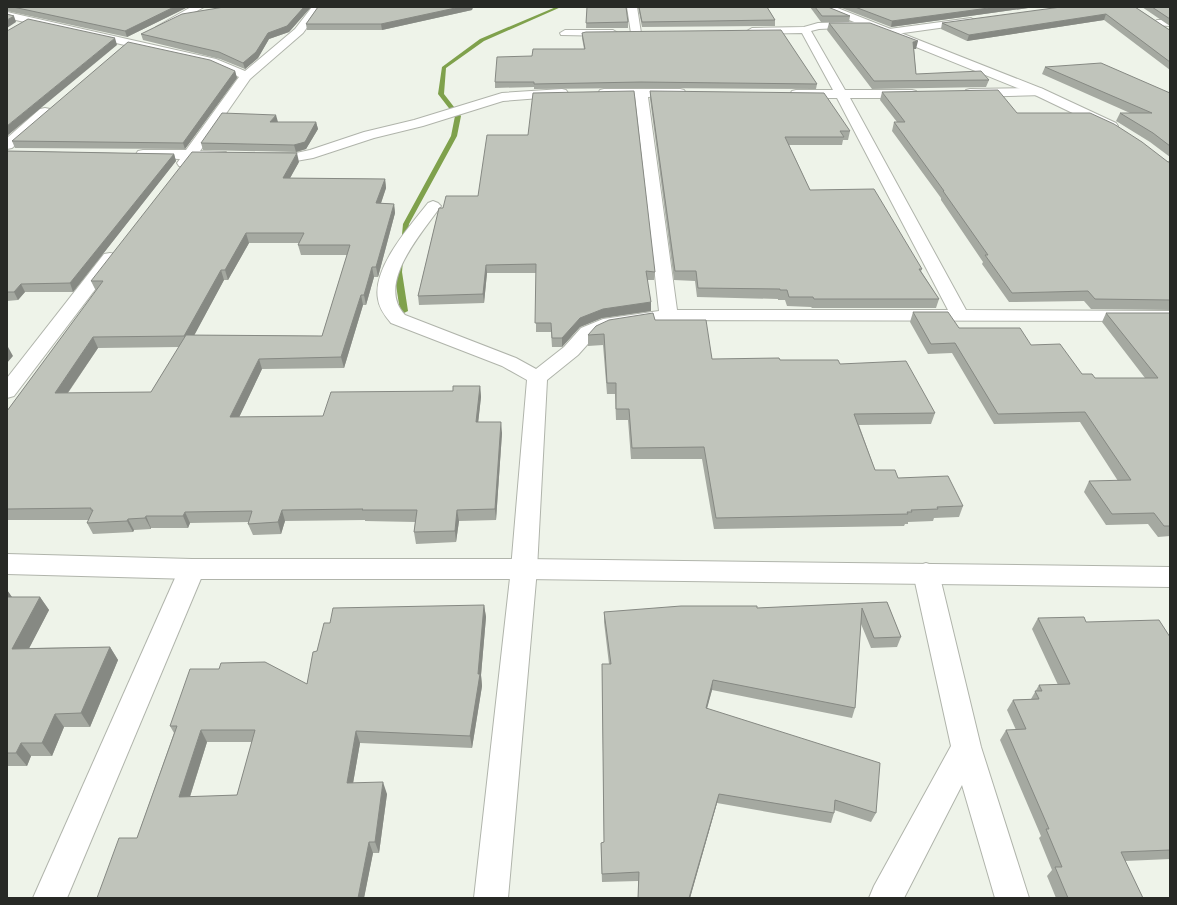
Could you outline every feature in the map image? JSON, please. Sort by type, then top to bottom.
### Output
[{"type":"street","points":[[154,30],[199,7]]},
{"type":"street","points":[[176,173],[246,76],[299,31],[317,7]]},
{"type":"street","points":[[565,33],[632,33],[632,7]]},
{"type":"street","points":[[826,7],[1039,92],[1122,131]]},
{"type":"street","points":[[181,16],[211,11]]},
{"type":"street","points":[[7,15],[216,62],[246,76]]},
{"type":"street","points":[[889,32],[982,19]]},
{"type":"street","points":[[17,27],[28,20]]},
{"type":"street","points":[[1170,23],[1154,21],[1170,32]]},
{"type":"street","points":[[743,31],[805,30],[818,26],[871,25]]},
{"type":"street","points":[[805,30],[842,95],[960,316]]},
{"type":"street","points":[[115,53],[127,43],[141,36]]},
{"type":"street","points":[[956,93],[1039,92]]},
{"type":"street","points":[[257,156],[279,157],[313,154],[369,135],[418,123],[502,97],[574,93]]},
{"type":"street","points":[[590,93],[695,93]]},
{"type":"street","points":[[641,93],[669,315]]},
{"type":"street","points":[[780,94],[926,94]]},
{"type":"street","points":[[10,150],[55,104]]},
{"type":"street","points":[[127,154],[235,156]]},
{"type":"street","points":[[432,206],[392,267],[386,285],[387,302],[390,311],[398,319],[509,362],[537,378]]},
{"type":"street","points":[[7,392],[118,248]]},
{"type":"street","points":[[491,898],[524,569],[537,378],[571,352],[588,332],[603,325],[669,315],[1170,316]]},
{"type":"street","points":[[7,564],[192,569],[524,569],[1170,577]]},
{"type":"street","points":[[50,898],[192,569]]},
{"type":"street","points":[[926,573],[966,747],[1012,898]]},
{"type":"street","points":[[886,898],[966,747]]},
{"type":"building","points":[[13,7],[174,7],[125,31]]},
{"type":"building","points":[[224,7],[304,7],[287,26],[268,33],[256,52],[243,63],[219,52],[141,34],[182,14]]},
{"type":"building","points":[[318,7],[460,7],[381,24],[306,24]]},
{"type":"building","points":[[587,7],[626,7],[628,22],[586,23]]},
{"type":"building","points":[[639,7],[767,7],[775,20],[642,22]]},
{"type":"building","points":[[815,7],[828,7],[850,16],[822,16]]},
{"type":"building","points":[[855,7],[996,7],[892,21]]},
{"type":"building","points":[[1061,7],[1135,7],[1170,30],[1170,62],[1106,14],[969,35],[942,23]]},
{"type":"building","points":[[1152,7],[1170,7],[1170,19]]},
{"type":"building","points":[[7,14],[14,16],[7,20]]},
{"type":"building","points":[[28,19],[115,38],[7,126],[7,31]]},
{"type":"building","points":[[829,23],[870,23],[918,41],[913,42],[916,74],[981,71],[989,80],[874,81]]},
{"type":"building","points":[[781,30],[817,84],[641,82],[534,84],[534,82],[495,82],[497,57],[532,56],[533,49],[585,49],[582,33],[586,32]]},
{"type":"building","points":[[128,42],[210,60],[235,71],[183,143],[12,141]]},
{"type":"building","points":[[1101,63],[1170,93],[1170,146],[1153,133],[1120,113],[1152,113],[1045,67]]},
{"type":"building","points":[[998,90],[1017,113],[1090,113],[1114,124],[1170,162],[1170,300],[1095,299],[1088,291],[1012,293],[985,255],[988,255],[944,191],[894,122],[905,122],[882,92]]},
{"type":"building","points":[[634,91],[655,272],[646,271],[651,302],[603,309],[580,318],[562,338],[552,338],[551,323],[535,323],[536,264],[486,265],[483,294],[418,296],[439,208],[443,208],[446,196],[478,196],[487,135],[528,135],[533,93]]},
{"type":"building","points":[[650,91],[824,93],[850,131],[840,131],[844,137],[785,137],[810,190],[874,189],[922,269],[919,269],[939,299],[814,299],[813,297],[789,297],[787,290],[780,289],[698,288],[696,271],[675,271]]},
{"type":"building","points":[[222,113],[276,115],[270,122],[316,122],[305,142],[294,145],[201,143]]},
{"type":"building","points":[[7,151],[174,154],[70,283],[21,284],[14,292],[7,292]]},
{"type":"building","points":[[192,152],[297,153],[283,178],[385,179],[376,203],[394,204],[376,267],[372,267],[364,295],[361,295],[341,357],[259,359],[230,417],[323,416],[331,392],[453,391],[453,386],[480,386],[476,422],[501,422],[495,509],[457,510],[455,531],[414,532],[417,510],[282,510],[278,522],[248,524],[252,511],[185,512],[183,516],[146,516],[145,518],[128,519],[127,521],[87,523],[93,510],[91,510],[91,508],[7,509],[7,411],[103,281],[91,281]],"holes":[[[246,233],[304,233],[298,245],[350,245],[322,336],[186,335],[151,392],[55,393],[93,337],[184,336],[221,270],[225,270]]]},
{"type":"building","points":[[913,312],[948,312],[959,328],[1020,328],[1031,345],[1060,344],[1082,374],[1092,374],[1095,378],[1158,378],[1106,313],[1170,313],[1170,526],[1164,526],[1154,513],[1112,514],[1089,481],[1131,480],[1085,412],[998,414],[955,343],[931,344]]},
{"type":"building","points":[[653,313],[655,320],[706,320],[712,359],[779,358],[780,360],[838,360],[840,364],[906,361],[935,413],[854,414],[875,470],[895,470],[898,478],[948,476],[963,506],[911,510],[912,512],[907,512],[908,514],[716,518],[704,447],[632,448],[629,409],[616,409],[616,383],[607,383],[604,334],[588,335],[596,326],[609,320]]},
{"type":"building","points":[[7,597],[40,597],[12,649],[110,647],[81,713],[55,714],[42,743],[21,743],[16,753],[7,753]]},
{"type":"building","points":[[887,602],[901,637],[874,638],[862,608],[855,708],[713,680],[706,708],[880,763],[876,813],[835,800],[834,813],[719,794],[689,898],[638,898],[639,872],[602,874],[601,843],[604,842],[602,664],[611,664],[604,612],[681,606],[757,606],[757,608]]},
{"type":"building","points":[[484,605],[478,674],[480,674],[470,736],[356,731],[347,783],[383,782],[375,842],[369,842],[358,898],[97,898],[119,838],[137,838],[177,726],[170,726],[190,669],[219,669],[221,663],[265,662],[307,684],[313,652],[317,651],[324,623],[330,623],[333,608]],"holes":[[[201,730],[255,730],[237,795],[179,797]]]},
{"type":"building","points":[[1084,617],[1086,622],[1159,620],[1170,637],[1170,850],[1121,852],[1143,898],[1068,898],[1055,867],[1062,867],[1046,829],[1049,829],[1006,730],[1026,729],[1013,700],[1039,699],[1035,691],[1042,691],[1039,685],[1070,684],[1038,618]]},
{"type":"waterway","points":[[403,244],[406,224],[454,136],[458,116],[441,94],[444,67],[482,40],[559,7]]},
{"type":"waterway","points":[[400,261],[398,272],[404,311]]}]
